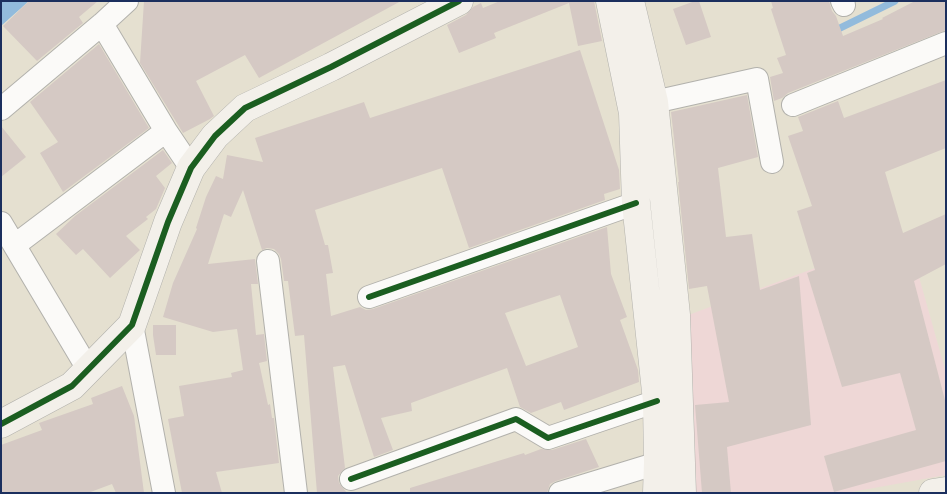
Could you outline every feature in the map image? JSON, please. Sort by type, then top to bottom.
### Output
[{"type":"main road","points":[[1,424],[72,386],[132,325],[168,222],[192,168],[215,136],[245,108],[331,67],[459,1]]},
{"type":"main road","points":[[610,1],[634,113],[636,203],[657,401],[657,493]]},
{"type":"main road","points":[[630,1],[654,102],[676,315],[682,493]]},
{"type":"main road","points":[[933,493],[946,491]]},
{"type":"street","points":[[1,109],[127,1]]},
{"type":"street","points":[[102,24],[166,131],[192,168]]},
{"type":"street","points":[[793,105],[946,43]]},
{"type":"street","points":[[654,102],[757,79],[772,162]]},
{"type":"street","points":[[14,245],[166,131]]},
{"type":"street","points":[[369,297],[636,203]]},
{"type":"street","points":[[1,223],[88,369]]},
{"type":"street","points":[[268,261],[296,493]]},
{"type":"street","points":[[132,325],[164,493]]},
{"type":"street","points":[[351,480],[516,419],[548,438],[657,401]]},
{"type":"street","points":[[560,493],[658,463]]},
{"type":"shaded area","points":[[907,234],[946,373],[946,475],[846,493],[689,493],[683,317]]},
{"type":"water","points":[[1,1],[29,1],[1,26]]},
{"type":"building","points":[[29,1],[98,1],[79,17],[83,23],[37,61],[3,26]]},
{"type":"building","points":[[144,1],[401,1],[259,78],[245,55],[196,81],[214,116],[183,133],[140,63]]},
{"type":"building","points":[[500,1],[594,1],[602,41],[578,46],[569,3],[494,33],[496,38],[459,53],[447,25],[466,15],[473,7],[481,3],[483,8]]},
{"type":"building","points":[[699,1],[711,37],[686,45],[673,9]]},
{"type":"building","points":[[771,1],[829,1],[843,36],[883,19],[915,1],[946,1],[946,30],[788,93],[774,101],[770,77],[783,73],[777,58],[786,55],[771,9],[773,8]]},
{"type":"building","points":[[99,44],[149,128],[63,192],[40,153],[58,142],[30,102]]},
{"type":"building","points":[[580,50],[619,170],[620,189],[604,194],[605,200],[469,248],[442,168],[315,210],[325,245],[328,245],[333,273],[326,274],[331,316],[360,307],[366,310],[373,309],[607,227],[611,274],[627,317],[620,320],[638,370],[639,382],[564,410],[561,402],[531,413],[520,407],[507,368],[411,403],[412,411],[381,418],[393,450],[374,457],[345,365],[333,367],[345,468],[338,476],[339,483],[347,493],[317,493],[304,335],[295,336],[288,281],[284,281],[281,259],[274,249],[267,248],[262,250],[243,190],[231,217],[224,214],[208,264],[255,259],[258,284],[251,284],[256,335],[264,334],[267,361],[259,363],[268,405],[270,404],[272,418],[274,418],[279,463],[216,472],[222,493],[182,493],[168,419],[184,416],[179,386],[232,377],[231,373],[243,370],[237,329],[213,332],[163,317],[173,283],[197,229],[206,197],[216,176],[223,179],[227,155],[263,162],[255,138],[364,102],[370,118]],"holes":[[[560,295],[578,347],[526,366],[505,313]]]},
{"type":"building","points":[[946,80],[946,148],[885,172],[903,233],[946,214],[946,264],[914,281],[946,404],[946,461],[834,492],[824,456],[916,430],[900,373],[842,387],[807,273],[815,270],[797,211],[812,206],[788,136],[803,131],[798,117],[838,101],[844,118]]},
{"type":"building","points":[[747,95],[758,157],[718,168],[726,237],[752,234],[760,290],[799,276],[811,425],[727,447],[731,493],[702,493],[695,405],[729,402],[707,286],[689,289],[671,112]]},
{"type":"building","points":[[1,126],[26,157],[1,177]]},
{"type":"building","points":[[163,150],[172,163],[156,176],[165,188],[156,209],[146,217],[148,219],[126,236],[140,250],[110,278],[83,249],[76,255],[56,234],[75,216]]},
{"type":"building","points":[[153,325],[176,325],[176,355],[156,355]]},
{"type":"building","points":[[122,386],[134,416],[144,493],[116,493],[112,484],[88,493],[1,493],[1,445],[42,430],[39,423],[93,404],[91,398]]},
{"type":"building","points":[[586,439],[599,467],[550,484],[547,493],[410,493],[410,488],[524,453],[525,455],[541,449],[552,450]]},
{"type":"waterway","points":[[832,32],[895,1]]},
{"type":"cycle path","points":[[1,424],[72,386],[132,325],[168,222],[191,168],[215,136],[245,108],[331,67],[459,1]]},
{"type":"cycle path","points":[[369,297],[636,203]]},
{"type":"cycle path","points":[[351,479],[516,419],[548,438],[657,401]]}]
